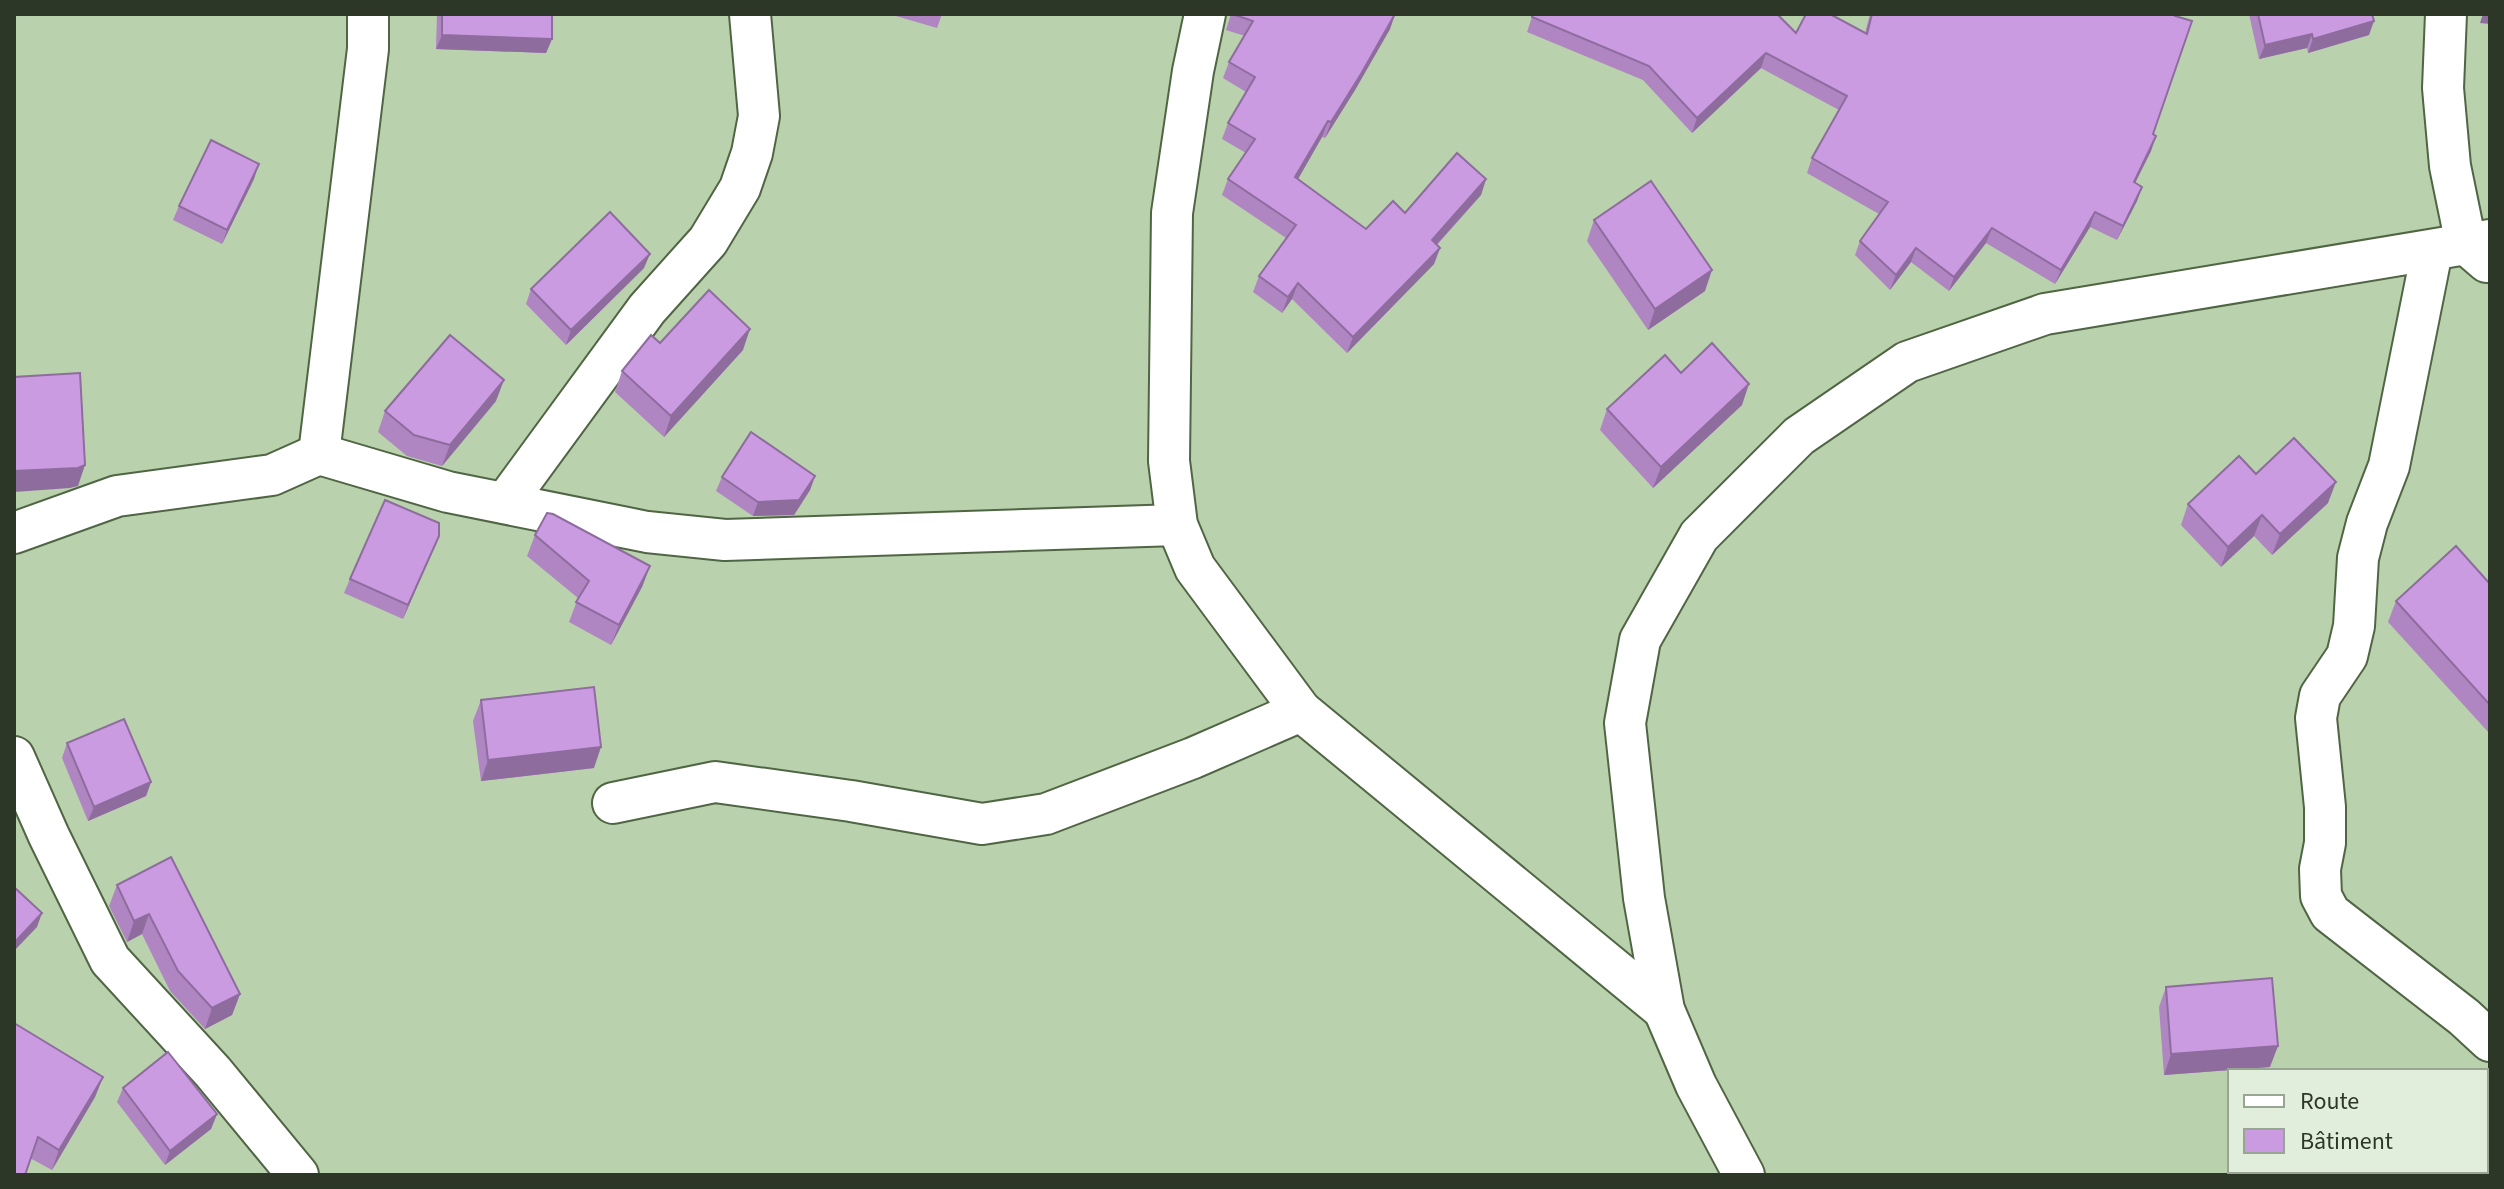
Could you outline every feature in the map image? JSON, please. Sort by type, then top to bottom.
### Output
[{"type":"street","points":[[319,454],[368,49],[368,14]]},
{"type":"street","points":[[505,503],[647,309],[708,241],[740,188],[752,153],[759,116],[750,14]]},
{"type":"street","points":[[1205,14],[1193,71],[1172,213],[1169,461],[1177,525],[1195,568],[1301,711],[1664,1010]]},
{"type":"street","points":[[2446,14],[2443,88],[2450,166],[2470,250],[2367,523],[2358,558],[2354,626],[2347,656],[2320,696],[2316,718],[2325,807],[2321,896],[2330,913],[2464,1017],[2490,1041]]},
{"type":"street","points":[[1744,1175],[1696,1085],[1664,1010],[1644,898],[1625,723],[1640,640],[1699,536],[1799,436],[1907,362],[2045,314],[2470,250]]},
{"type":"street","points":[[14,533],[117,496],[272,475],[319,454],[448,492],[647,532],[725,540],[1177,525]]},
{"type":"street","points":[[613,803],[715,782],[982,824],[1046,814],[1193,758],[1301,711]]},
{"type":"street","points":[[14,757],[110,960],[213,1072],[298,1175]]},
{"type":"building","points":[[442,14],[552,14],[552,39],[442,35]]},
{"type":"building","points":[[1232,14],[1395,14],[1295,177],[1366,229],[1393,201],[1405,213],[1457,153],[1486,179],[1432,240],[1440,248],[1353,337],[1298,283],[1288,297],[1259,276],[1296,225],[1228,179],[1255,139],[1228,123],[1255,77],[1229,62],[1253,21]]},
{"type":"building","points":[[1533,14],[1777,14],[1796,33],[1806,14],[1830,14],[1867,34],[1872,14],[2175,14],[2192,21],[2153,134],[2156,136],[2134,182],[2142,187],[2123,226],[2095,212],[2061,270],[1992,228],[1954,277],[1916,248],[1896,275],[1860,241],[1888,202],[1812,158],[1847,96],[1766,53],[1697,118],[1649,66],[1532,17]]},
{"type":"building","points":[[2258,14],[2372,14],[2374,21],[2313,39],[2312,34],[2265,45]]},
{"type":"building","points":[[211,140],[259,164],[227,230],[179,206]]},
{"type":"building","points":[[1651,181],[1712,270],[1655,309],[1594,220]]},
{"type":"building","points":[[610,212],[650,254],[571,330],[531,289]]},
{"type":"building","points":[[709,290],[750,329],[671,416],[622,371],[651,335],[660,343]]},
{"type":"building","points":[[450,335],[504,380],[450,445],[414,435],[385,411]]},
{"type":"building","points":[[1712,343],[1749,384],[1661,467],[1607,409],[1665,355],[1681,373]]},
{"type":"building","points":[[80,373],[85,465],[14,471],[14,377]]},
{"type":"building","points":[[751,432],[815,476],[799,500],[758,502],[722,477]]},
{"type":"building","points":[[2294,438],[2336,482],[2280,534],[2262,515],[2228,547],[2188,504],[2239,456],[2256,474]]},
{"type":"building","points":[[385,500],[439,523],[439,536],[408,605],[350,579]]},
{"type":"building","points":[[547,513],[650,566],[619,625],[576,602],[589,581],[535,535]]},
{"type":"building","points":[[2456,546],[2490,584],[2490,705],[2396,601]]},
{"type":"building","points":[[594,687],[601,747],[488,760],[481,700]]},
{"type":"building","points":[[124,719],[151,782],[94,807],[67,743]]},
{"type":"building","points":[[171,857],[240,994],[212,1008],[178,971],[149,914],[134,921],[117,885]]},
{"type":"building","points":[[14,887],[42,913],[14,943]]},
{"type":"building","points":[[2272,978],[2278,1046],[2171,1054],[2166,987]]},
{"type":"building","points":[[14,1023],[103,1077],[59,1150],[38,1137],[25,1175],[14,1175]]},
{"type":"building","points":[[168,1052],[217,1114],[170,1151],[123,1088]]},
{"type":"building","points":[[2348,1173],[2382,1173],[2378,1175]]}]
